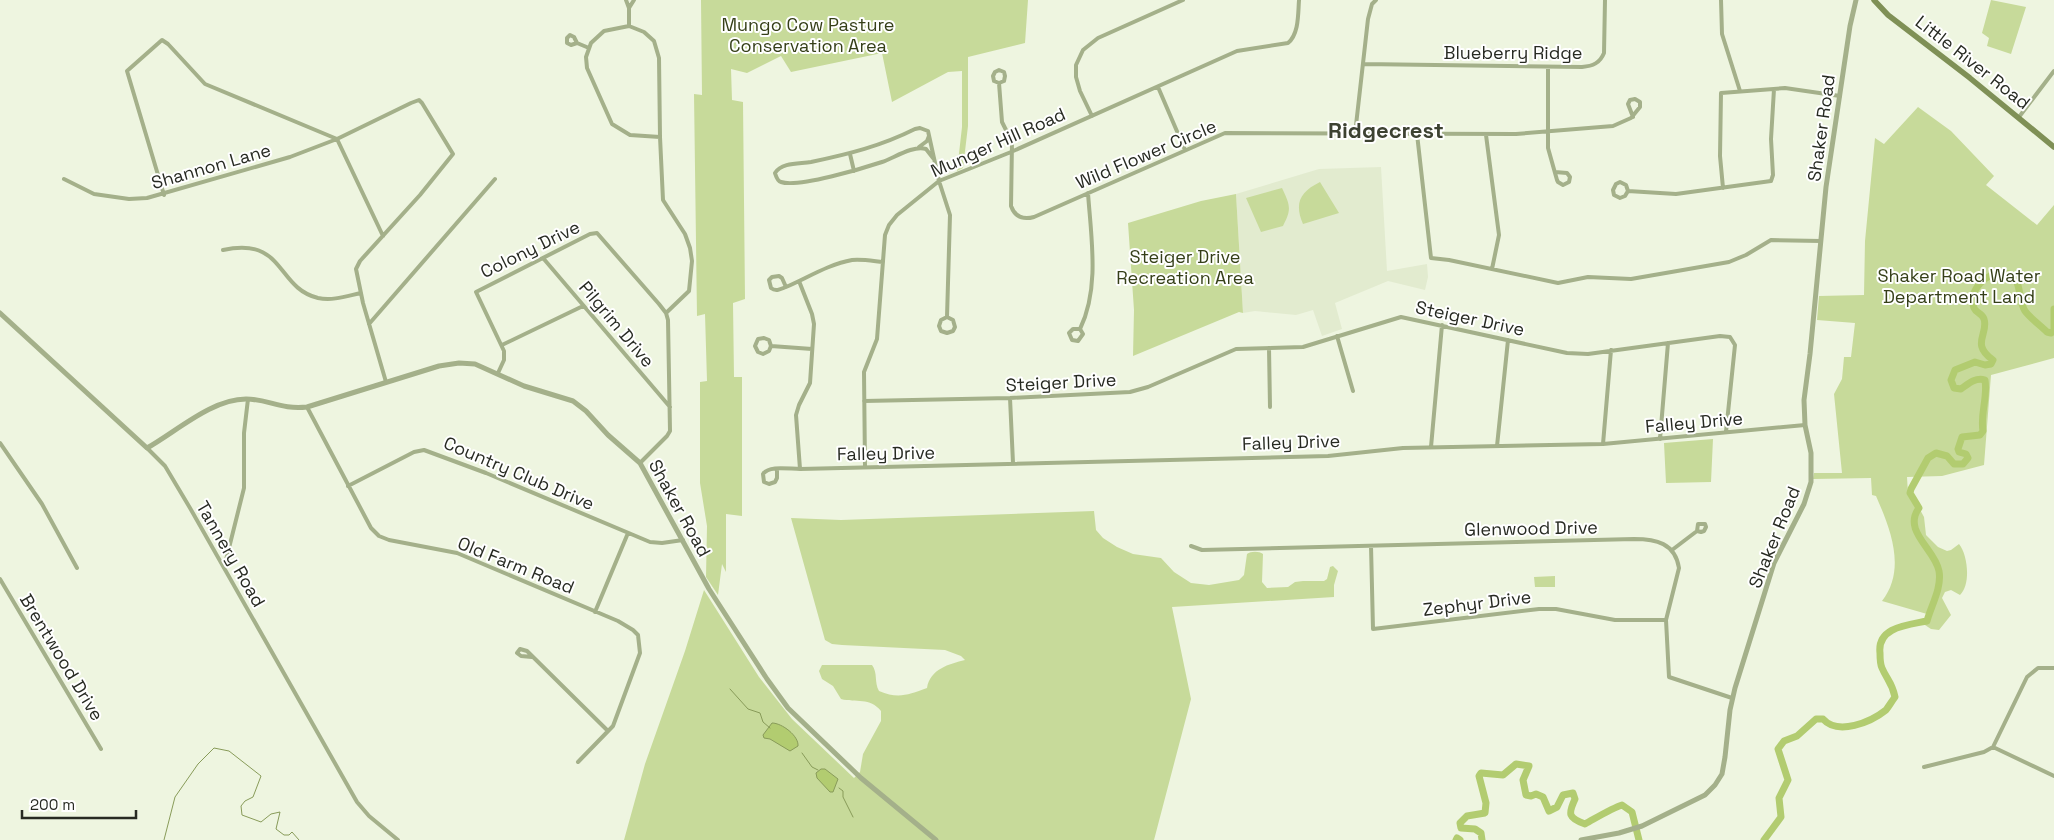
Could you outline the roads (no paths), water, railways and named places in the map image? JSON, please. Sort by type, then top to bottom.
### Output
[{"type":"main road","name":"Little River Road","points":[[1874,0],[1888,14],[2019,117],[2054,147]]},
{"type":"street","points":[[626,0],[630,8]]},
{"type":"street","points":[[629,26],[630,8],[634,0]]},
{"type":"street","points":[[1092,116],[1080,91],[1076,77],[1078,61],[1083,50],[1094,39],[1183,0]]},
{"type":"street","name":"Munger Hill Road","points":[[865,467],[865,367],[875,345],[878,332],[885,235],[892,220],[939,181],[1011,152],[1242,50],[1288,43],[1296,31],[1299,0]]},
{"type":"street","points":[[1355,134],[1368,14],[1376,0]]},
{"type":"street","name":"Blueberry Ridge","points":[[1363,64],[1588,67],[1601,60],[1605,48],[1605,0]]},
{"type":"street","points":[[1721,0],[1722,34],[1740,91]]},
{"type":"street","name":"Shaker Road","points":[[1581,840],[1597,839],[1638,827],[1702,797],[1717,783],[1724,766],[1732,698],[1774,563],[1808,492],[1811,459],[1804,425],[1804,400],[1811,349],[1826,187],[1850,26],[1856,0]]},
{"type":"street","points":[[640,463],[669,434],[668,320],[666,313],[689,292],[692,260],[685,234],[663,200],[658,50],[650,36],[629,26],[604,31],[595,37],[586,57],[587,68],[612,124],[630,135],[660,137]]},
{"type":"street","points":[[164,195],[127,71],[162,40],[205,84],[337,139],[383,236],[360,261],[356,269],[386,382]]},
{"type":"street","points":[[577,43],[589,48]]},
{"type":"street","points":[[1548,66],[1548,148],[1555,172]]},
{"type":"street","points":[[2019,117],[2054,71]]},
{"type":"street","name":"Wild Flower Circle","points":[[999,83],[1001,119],[1011,140],[1011,203],[1013,210],[1020,217],[1034,217],[1218,135],[1233,132],[1486,135],[1613,126],[1633,116]]},
{"type":"street","points":[[1158,87],[1185,150]]},
{"type":"street","points":[[1628,191],[1671,194],[1771,181],[1773,175],[1771,139],[1774,89]]},
{"type":"street","points":[[1723,188],[1720,156],[1721,93],[1796,89],[1840,96]]},
{"type":"street","name":"Shannon Lane","points":[[64,179],[98,195],[136,199],[164,195],[290,157],[337,139],[419,100],[426,108],[453,154],[420,195],[383,236]]},
{"type":"street","points":[[929,135],[927,141],[917,148],[894,158],[826,178],[781,182],[777,179],[775,173],[784,166],[866,150],[915,129],[924,129],[929,135],[933,158],[951,223],[947,317]]},
{"type":"street","points":[[1416,134],[1431,258],[1552,282],[1588,277],[1622,280],[1729,262],[1746,255],[1771,240],[1821,241]]},
{"type":"street","points":[[1486,135],[1499,235],[1492,269]]},
{"type":"street","points":[[917,148],[926,149],[933,158]]},
{"type":"street","points":[[850,154],[854,171]]},
{"type":"street","points":[[370,324],[495,179]]},
{"type":"street","points":[[1620,182],[1626,185],[1628,191],[1625,196],[1620,198],[1616,196],[1613,190],[1614,185],[1620,182]]},
{"type":"street","points":[[1080,329],[1089,302],[1092,282],[1088,193]]},
{"type":"street","name":"Colony Drive","points":[[502,345],[476,292],[590,234],[597,233],[666,313]]},
{"type":"street","points":[[223,250],[249,248],[259,250],[276,262],[300,289],[316,297],[341,298],[361,293]]},
{"type":"street","name":"Pilgrim Drive","points":[[543,258],[670,407]]},
{"type":"street","points":[[786,287],[779,276],[774,276],[770,279],[769,285],[774,290],[786,287],[847,262],[857,260],[883,262]]},
{"type":"street","points":[[799,281],[814,324],[810,383],[799,404],[796,415],[800,468]]},
{"type":"street","points":[[498,373],[505,355],[502,345],[583,306]]},
{"type":"street","name":"Tannery Road","points":[[0,313],[165,466],[357,802],[369,816],[398,840]]},
{"type":"street","name":"Steiger Drive","points":[[864,401],[1010,398],[1130,392],[1148,387],[1236,349],[1303,347],[1401,316],[1568,354],[1588,354],[1720,336],[1730,337],[1735,342],[1726,432]]},
{"type":"street","points":[[947,317],[953,320],[955,327],[952,332],[947,334],[942,332],[939,326],[941,320],[947,317]]},
{"type":"street","points":[[1431,447],[1442,325]]},
{"type":"street","points":[[1336,336],[1353,391]]},
{"type":"street","points":[[764,338],[770,341],[771,346],[769,351],[763,354],[755,346],[758,340],[764,338]]},
{"type":"street","points":[[1497,446],[1508,340]]},
{"type":"street","points":[[1660,439],[1668,343]]},
{"type":"street","points":[[771,346],[812,349]]},
{"type":"street","points":[[1269,348],[1270,407]]},
{"type":"street","points":[[1603,444],[1611,350]]},
{"type":"street","name":"Shaker Road","points":[[147,448],[223,402],[248,399],[288,408],[307,407],[439,366],[459,362],[475,364],[524,386],[566,398],[579,405],[614,441],[640,463],[724,612],[767,680],[788,708],[843,762],[936,840]]},
{"type":"street","points":[[1010,398],[1013,464]]},
{"type":"street","points":[[224,568],[244,488],[244,433],[248,399]]},
{"type":"street","name":"Old Farm Road","points":[[307,407],[371,528],[380,536],[389,540],[457,553],[618,621],[638,635],[640,646],[634,670],[617,716],[608,730],[578,762]]},
{"type":"street","name":"Falley Drive","points":[[777,469],[1328,456],[1431,447],[1603,444],[1804,425]]},
{"type":"street","points":[[0,443],[42,504],[77,568]]},
{"type":"street","name":"Country Club Drive","points":[[348,486],[414,452],[424,450],[486,473],[656,543],[682,540]]},
{"type":"street","points":[[777,469],[775,482],[769,484],[764,482],[762,478],[764,472],[777,469]]},
{"type":"street","points":[[1697,530],[1672,550],[1677,560],[1678,574],[1666,620],[1669,677],[1732,698]]},
{"type":"street","points":[[595,612],[628,533]]},
{"type":"street","name":"Glenwood Drive","points":[[1191,546],[1202,550],[1642,539],[1655,541],[1672,550]]},
{"type":"street","name":"Zephyr Drive","points":[[1371,546],[1373,629],[1539,609],[1556,609],[1615,620],[1666,620]]},
{"type":"street","name":"Brentwood Drive","points":[[0,579],[101,749]]},
{"type":"street","points":[[532,657],[608,730]]},
{"type":"street","points":[[1924,766],[1984,752],[1993,747],[2027,677],[2038,668],[2054,668]]},
{"type":"street","points":[[1993,747],[2054,776]]},
{"type":"waterway","points":[[1764,840],[1781,817],[1779,798],[1788,780],[1778,749],[1784,741],[1797,736],[1816,719],[1823,719],[1829,724],[1846,727],[1863,723],[1886,710],[1895,697],[1881,665],[1880,644],[1883,638],[1895,629],[1927,621],[1938,590],[1940,577],[1936,563],[1921,540],[1914,524],[1919,508],[1910,493],[1928,458],[1936,453],[1947,456],[1954,464],[1963,464],[1968,458],[1966,454],[1959,452],[1958,449],[1962,437],[1980,435],[1983,431],[1982,418],[1986,393],[1985,380],[1975,380],[1961,389],[1954,388],[1951,380],[1955,370],[1975,362],[1985,365],[1991,364],[1993,360],[1986,354],[1981,344],[1985,324],[1983,317],[1974,308],[1973,295],[1976,289],[1980,283],[1992,275],[1998,273],[2011,275],[2017,283],[2025,311],[2047,332],[2051,333],[2054,331],[2054,309]]},
{"type":"waterway","points":[[730,689],[748,709],[760,713],[763,722],[770,728]]},
{"type":"waterway","points":[[164,840],[175,797],[198,764],[214,748],[229,751],[261,776],[253,797],[245,801],[241,806],[242,815],[261,822],[271,814],[280,812],[276,829],[284,835],[289,835],[292,832],[299,840]]},
{"type":"waterway","points":[[802,753],[812,767],[818,770]]},
{"type":"waterway","points":[[1482,840],[1481,833],[1475,829],[1461,828],[1460,823],[1467,816],[1485,813],[1486,803],[1479,776],[1481,773],[1503,775],[1516,764],[1529,766],[1523,780],[1526,795],[1536,794],[1543,797],[1549,811],[1557,807],[1563,795],[1573,793],[1575,799],[1571,808],[1571,815],[1575,820],[1585,824],[1622,805],[1632,812],[1639,840]]},
{"type":"waterway","points":[[839,788],[843,791],[843,797],[853,817]]},
{"type":"waterway","points":[[1456,840],[1457,838],[1460,840]]},
{"type":"district","name":"Ridgecrest","points":[[1386,130]]},
{"type":"park label","name":"Mungo Cow Pasture Conservation Area","points":[[808,34]]},
{"type":"park label","name":"Steiger Drive Recreation Area","points":[[1185,266]]},
{"type":"park label","name":"Shaker Road Water Department Land","points":[[1959,285]]}]
